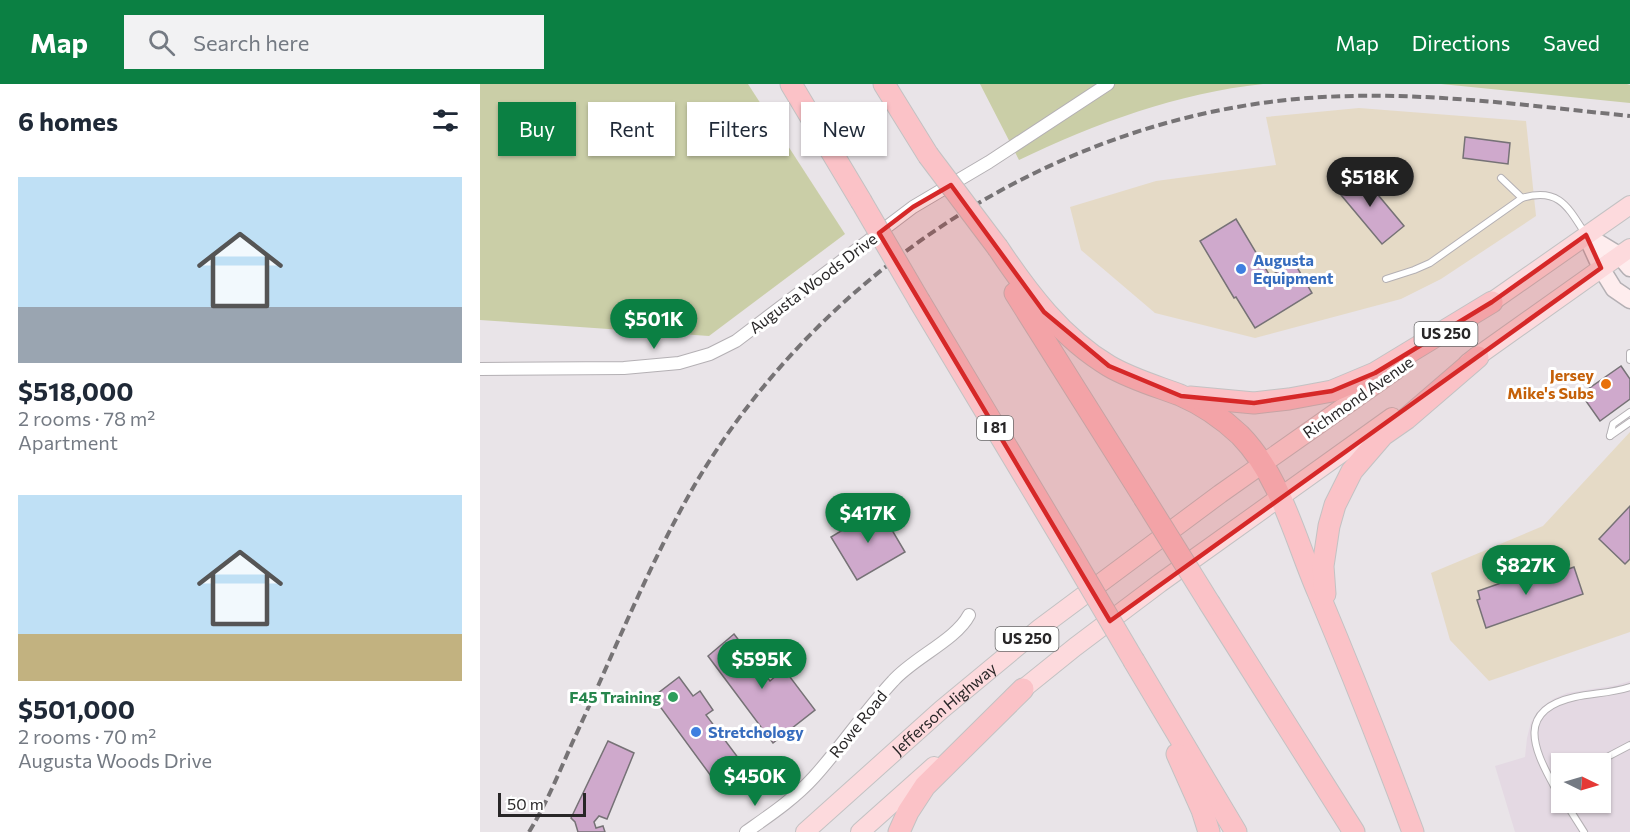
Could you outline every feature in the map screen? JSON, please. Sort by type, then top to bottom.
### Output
[{"type":"highway","name":"I 81","points":[[791,84],[1236,832]]},
{"type":"highway","points":[[884,84],[928,155],[994,251],[1144,498],[1354,832]]},
{"type":"highway","points":[[994,251],[1044,312],[1086,350],[1126,375],[1181,396],[1228,424],[1264,464],[1280,496],[1332,624],[1413,832]]},
{"type":"highway","points":[[1181,396],[1254,403],[1332,391],[1375,373],[1492,302]]},
{"type":"highway","points":[[1332,624],[1323,586],[1323,566],[1329,526],[1342,489],[1362,458],[1383,435],[1406,419],[1478,357]]},
{"type":"highway","points":[[899,832],[908,812],[925,786],[1023,689]]},
{"type":"highway","points":[[1153,692],[1209,832]]},
{"type":"main road","name":"Richmond Avenue","points":[[1264,464],[1630,205]]},
{"type":"main road","name":"US 250","points":[[860,832],[1023,689],[1075,647],[1280,496],[1601,268],[1626,257]]},
{"type":"main road","name":"Jefferson Highway","points":[[805,832],[940,710],[1040,628],[1264,464]]},
{"type":"street","name":"Augusta Woods Drive","points":[[480,369],[624,368],[679,363],[710,354],[736,341],[913,207],[989,162],[1108,84]]},
{"type":"street","points":[[1586,235],[1626,257]]},
{"type":"street","points":[[1586,235],[1614,290],[1630,300]]},
{"type":"street","name":"Rowe Road","points":[[746,832],[782,807],[813,777],[893,680],[915,660],[955,632],[964,624],[969,615]]},
{"type":"lane","points":[[1502,178],[1522,198]]},
{"type":"lane","points":[[1386,279],[1414,270],[1437,259],[1522,198],[1539,194],[1557,199],[1570,211],[1586,235]]},
{"type":"lane","points":[[1630,353],[1630,360]]},
{"type":"lane","points":[[1630,412],[1613,424],[1610,436],[1630,422]]},
{"type":"lane","points":[[1551,780],[1540,760],[1534,740],[1536,726],[1542,714],[1561,702],[1630,687]]},
{"type":"lane","points":[[1611,755],[1630,745]]},
{"type":"lane","points":[[1572,813],[1584,832]]},
{"type":"highlighted area","points":[[951,185],[1044,312],[1109,366],[1181,396],[1254,403],[1332,391],[1375,373],[1492,302],[1586,235],[1601,268],[1110,621],[879,233],[913,207]]},
{"type":"shaded area","points":[[1359,108],[1526,121],[1536,216],[1441,279],[1401,299],[1255,338],[1155,313],[1081,250],[1070,207],[1156,181],[1276,165],[1266,117]]},
{"type":"shaded area","points":[[1630,432],[1630,632],[1489,681],[1450,640],[1431,573],[1543,526]]},
{"type":"shaded area","points":[[1630,681],[1630,832],[1515,832],[1495,766],[1525,757],[1531,722],[1542,707],[1567,693]]},
{"type":"green space","points":[[480,84],[748,84],[760,102],[687,102],[687,156],[789,156],[789,147],[845,234],[709,336],[480,320]]},
{"type":"green space","points":[[980,84],[1263,84],[1231,88],[1169,102],[1108,122],[1019,160]]},
{"type":"green space","points":[[1441,84],[1627,84],[1630,85],[1630,103]]},
{"type":"building","points":[[1465,137],[1510,143],[1508,164],[1463,158]]},
{"type":"building","points":[[1358,171],[1404,226],[1382,244],[1336,189]]},
{"type":"building","name":"Augusta Equipment","points":[[1236,219],[1270,276],[1294,262],[1312,293],[1255,328],[1200,241]]},
{"type":"building","points":[[1621,366],[1630,379],[1630,399],[1600,421],[1581,394]]},
{"type":"building","points":[[1630,506],[1630,559],[1625,564],[1599,539]]},
{"type":"building","points":[[879,508],[905,552],[857,580],[831,537]]},
{"type":"building","points":[[1574,567],[1583,594],[1486,628],[1477,600],[1480,599],[1478,591],[1521,576],[1524,585]]},
{"type":"building","points":[[734,634],[770,681],[784,669],[815,710],[773,743],[708,656]]},
{"type":"building","points":[[679,677],[693,696],[700,691],[713,710],[706,715],[748,771],[722,791],[653,697]]},
{"type":"building","points":[[608,741],[634,753],[607,819],[599,816],[594,822],[596,828],[603,826],[605,832],[578,832],[571,818]]},
{"type":"railway","points":[[529,832],[542,810],[663,544],[697,481],[750,404],[811,334],[881,271],[957,216],[1039,171],[1125,136],[1215,111],[1308,98],[1389,96],[1510,103],[1630,116]]},
{"type":"place","name":"Augusta Equipment","points":[[1241,269]]},
{"type":"place","name":"Jersey Mike's Subs","points":[[1606,384]]},
{"type":"place","name":"F45 Training","points":[[673,697]]},
{"type":"place","name":"Stretchology","points":[[696,732]]}]
